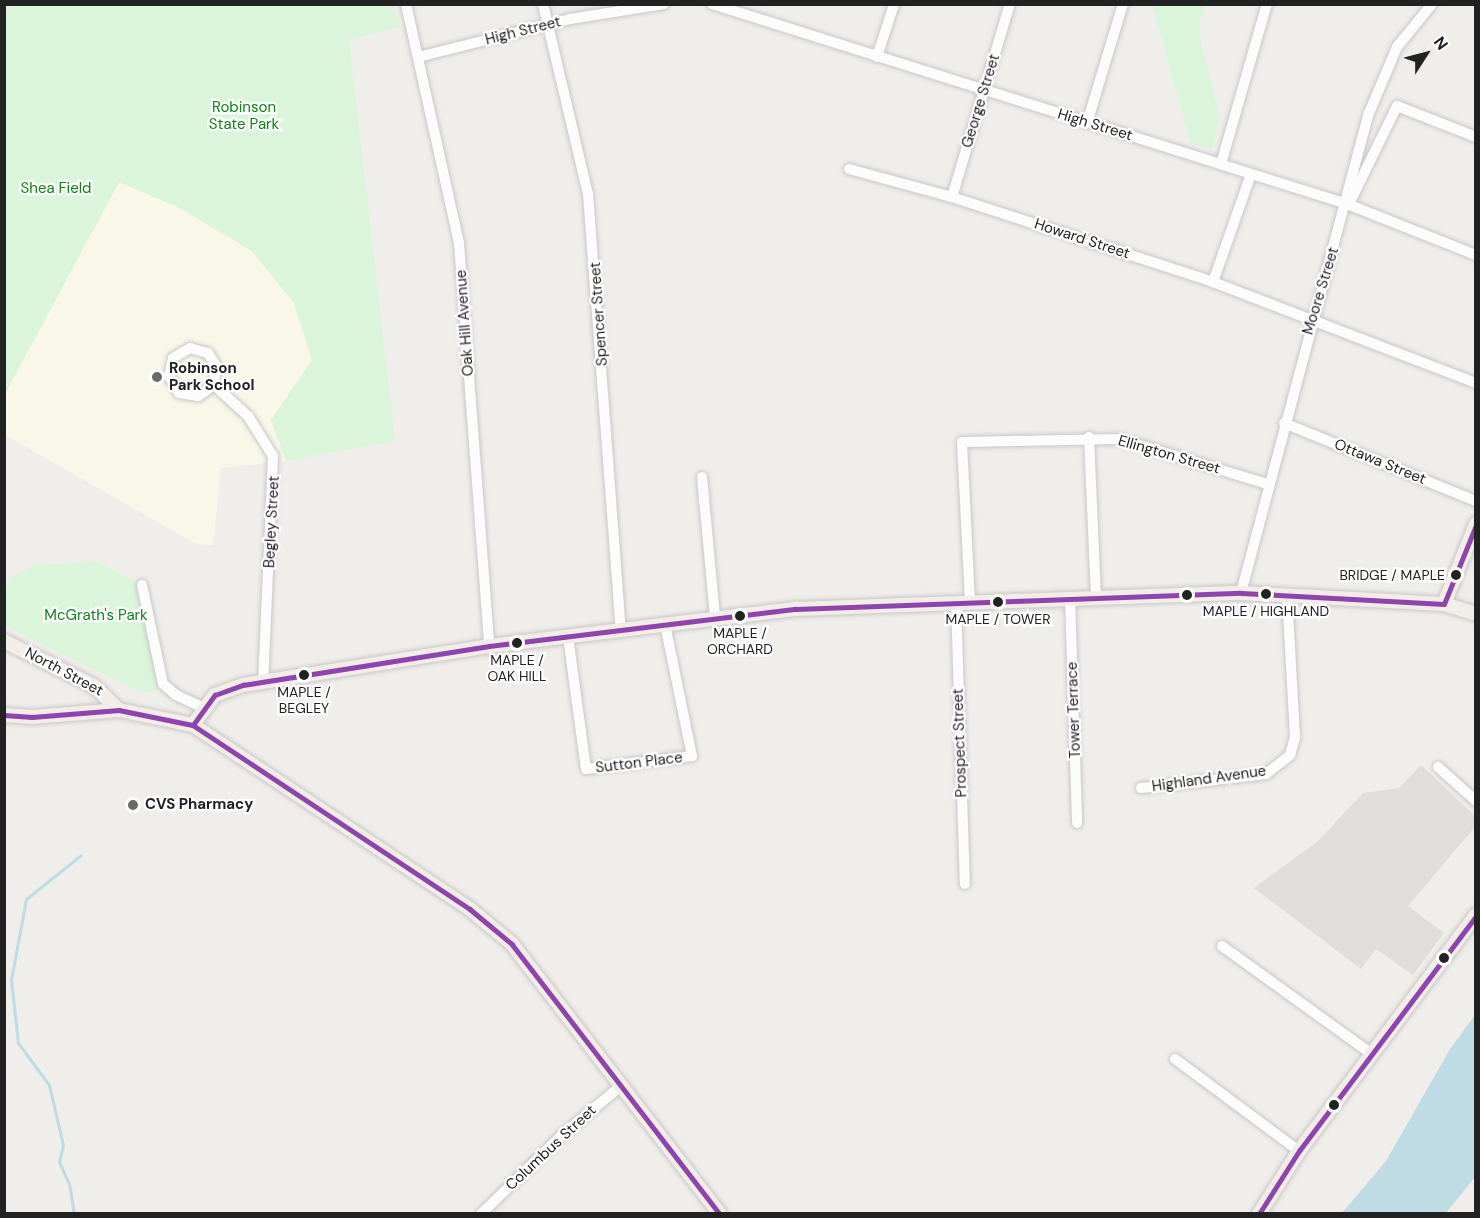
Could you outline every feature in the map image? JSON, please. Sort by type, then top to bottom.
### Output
[{"type":"main road","points":[[1444,604],[1476,524]]},
{"type":"main road","points":[[193,725],[214,695],[229,688],[489,646],[807,608],[1070,597],[1240,593],[1444,604],[1476,614]]},
{"type":"main road","name":"North Street","points":[[4,641],[94,686],[119,710]]},
{"type":"main road","points":[[4,715],[32,717],[119,710],[193,725],[496,928],[622,1085],[720,1214]]},
{"type":"main road","points":[[1259,1214],[1299,1151],[1476,915]]},
{"type":"street","name":"Oak Hill Avenue","points":[[406,4],[459,243],[489,646]]},
{"type":"street","name":"Spencer Street","points":[[543,4],[588,194],[621,629]]},
{"type":"street","name":"High Street","points":[[418,57],[548,25],[664,4]]},
{"type":"street","name":"High Street","points":[[712,4],[1347,204],[1476,255]]},
{"type":"street","points":[[877,57],[894,4]]},
{"type":"street","name":"George Street","points":[[952,197],[1010,4]]},
{"type":"street","points":[[1087,123],[1124,4]]},
{"type":"street","points":[[1221,164],[1267,4]]},
{"type":"street","name":"Moore Street","points":[[1240,593],[1312,318],[1347,204],[1356,156],[1383,73],[1406,34],[1432,4]]},
{"type":"street","points":[[1347,204],[1396,106],[1476,137]]},
{"type":"street","name":"Howard Street","points":[[849,170],[952,197],[1213,282],[1312,318],[1476,383]]},
{"type":"street","points":[[1213,282],[1251,174]]},
{"type":"street","points":[[190,348],[207,352],[216,366],[214,385],[198,396],[179,393],[169,376],[173,358],[190,348]]},
{"type":"street","name":"Begley Street","points":[[214,385],[248,416],[275,461],[263,682]]},
{"type":"street","name":"Ottawa Street","points":[[1284,423],[1476,501]]},
{"type":"street","points":[[1089,437],[1096,597]]},
{"type":"street","name":"Ellington Street","points":[[970,601],[962,441],[1089,437],[1137,442],[1267,484]]},
{"type":"street","points":[[702,477],[715,618]]},
{"type":"street","points":[[142,585],[163,684],[176,695],[204,708]]},
{"type":"street","name":"Highland Avenue","points":[[1141,788],[1266,774],[1290,755],[1295,737],[1287,596]]},
{"type":"street","name":"Tower Terrace","points":[[1070,597],[1077,824]]},
{"type":"street","name":"Prospect Street","points":[[956,602],[965,884]]},
{"type":"street","name":"Sutton Place","points":[[568,636],[586,769],[692,756],[665,624]]},
{"type":"street","points":[[1438,767],[1476,801]]},
{"type":"street","points":[[1222,946],[1372,1054]]},
{"type":"street","points":[[1175,1059],[1299,1151]]},
{"type":"street","name":"Columbus Street","points":[[481,1214],[561,1136],[622,1085]]},
{"type":"shaded area","name":"Robinson Park School","points":[[119,181],[180,208],[252,251],[294,303],[312,360],[271,420],[286,461],[221,468],[213,545],[196,544],[5,435],[5,394]]},
{"type":"shaded area","points":[[1421,765],[1475,816],[1475,827],[1408,906],[1444,933],[1413,975],[1376,949],[1361,969],[1254,888],[1318,841],[1363,793],[1399,788]]},
{"type":"green space","name":"Robinson State Park","points":[[5,4],[394,5],[399,27],[349,40],[395,441],[286,461],[271,420],[312,360],[294,303],[252,251],[180,208],[119,182],[5,394]]},
{"type":"green space","points":[[1152,5],[1205,5],[1198,30],[1220,117],[1212,149],[1191,144]]},
{"type":"green space","name":"McGrath's Park","points":[[96,561],[142,585],[160,687],[152,692],[138,691],[5,626],[5,589],[11,578],[32,566]]},
{"type":"water","points":[[1475,1015],[1475,1177],[1446,1213],[1342,1213],[1386,1161],[1450,1049]]},
{"type":"waterway","points":[[74,1214],[69,1184],[59,1162],[63,1145],[49,1085],[18,1043],[11,980],[26,899],[81,855]]},
{"type":"transit line","points":[[193,725],[215,695],[243,685],[489,646],[796,609],[1241,593],[1444,604],[1476,525]]},
{"type":"transit line","points":[[4,715],[32,717],[119,710],[193,725],[470,909],[512,944],[720,1214]]},
{"type":"transit line","points":[[1259,1214],[1299,1151],[1476,916]]},
{"type":"place","name":"Robinson Park School","points":[[157,377]]},
{"type":"place","name":"BRIDGE / MAPLE","points":[[1456,575]]},
{"type":"place","name":"MAPLE / HIGHLAND","points":[[1266,594]]},
{"type":"place","name":"MAPLE / TOWER","points":[[998,602]]},
{"type":"place","name":"MAPLE / ORCHARD","points":[[740,616]]},
{"type":"place","name":"MAPLE / OAK HILL","points":[[517,643]]},
{"type":"place","name":"MAPLE / BEGLEY","points":[[304,675]]},
{"type":"place","name":"CVS Pharmacy","points":[[133,805]]},
{"type":"park label","name":"Shea Field","points":[[56,189]]}]
